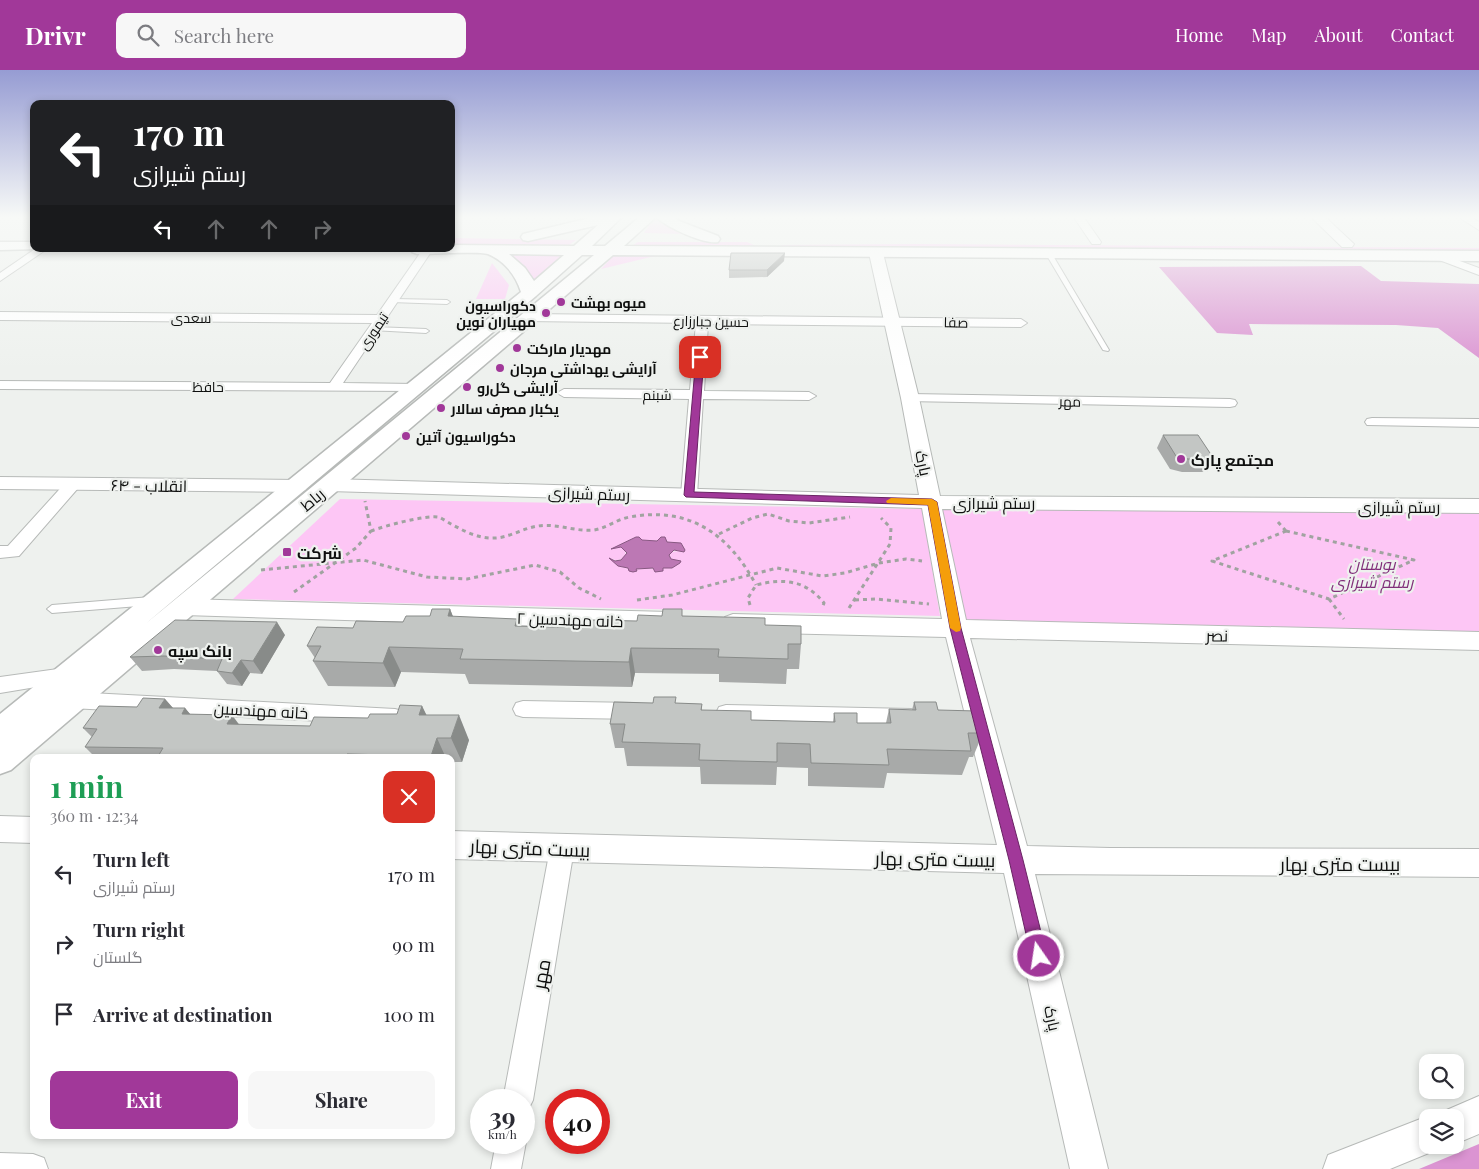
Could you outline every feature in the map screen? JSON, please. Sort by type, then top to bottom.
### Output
[{"type":"main road","points":[[516,267],[525,276],[530,293]]},
{"type":"main road","name":"رباط","points":[[0,731],[156,600],[416,388],[558,267]]},
{"type":"main road","name":"رباط","points":[[0,761],[590,267]]},
{"type":"main road","points":[[581,275],[609,270]]},
{"type":"street","points":[[0,278],[16,267]]},
{"type":"street","name":"تیموری","points":[[334,387],[416,267]]},
{"type":"street","name":"پارک","points":[[879,267],[932,502],[956,628],[969,718],[1016,860],[1089,1169]]},
{"type":"street","points":[[1467,267],[1479,272]]},
{"type":"street","name":"سعدی","points":[[0,316],[381,319]]},
{"type":"street","name":"حسین جبارزارع","points":[[529,318],[892,322]]},
{"type":"street","points":[[689,495],[702,321]]},
{"type":"street","name":"صفا","points":[[892,322],[1020,323]]},
{"type":"street","name":"حافظ","points":[[0,385],[416,388]]},
{"type":"street","name":"شبنم","points":[[564,393],[810,396]]},
{"type":"street","name":"مهر","points":[[910,398],[1230,403]]},
{"type":"street","points":[[1372,422],[1479,423]]},
{"type":"street","name":"انقلاب - ۶۴","points":[[0,483],[298,486]]},
{"type":"street","points":[[6,552],[74,484]]},
{"type":"street","name":"رستم شیرازی","points":[[329,485],[932,502],[1479,506]]},
{"type":"street","name":"خانه مهندسین ۲","points":[[184,607],[956,628]]},
{"type":"street","name":"نصر","points":[[956,628],[1479,641]]},
{"type":"street","points":[[0,685],[65,676]]},
{"type":"street","name":"خانه مهندسین","points":[[71,700],[411,717]]},
{"type":"street","points":[[523,709],[652,712]]},
{"type":"street","points":[[711,713],[930,717]]},
{"type":"street","points":[[0,829],[30,830]]},
{"type":"street","name":"بیست متری بهار","points":[[455,845],[1110,862],[1479,863]]},
{"type":"street","name":"مهر","points":[[520,1089],[562,849]]},
{"type":"street","points":[[1464,1121],[1479,1115]]},
{"type":"street","points":[[1342,1169],[1419,1139]]},
{"type":"street","points":[[506,1169],[509,1154]]},
{"type":"street","points":[[0,1168],[33,1169]]},
{"type":"lane","points":[[1057,267],[1106,350]]},
{"type":"lane","points":[[393,301],[447,302]]},
{"type":"lane","points":[[374,329],[426,331]]},
{"type":"lane","points":[[52,609],[156,600]]},
{"type":"path","points":[[364,500],[371,531]]},
{"type":"path","points":[[290,595],[356,548],[371,531],[391,524],[438,517],[453,527],[475,535],[496,538],[539,526],[599,529],[631,517],[656,514],[673,515],[699,524],[719,534],[735,551],[752,574],[756,585]]},
{"type":"path","points":[[719,534],[752,518],[768,514],[789,521],[809,523],[857,516]]},
{"type":"path","points":[[845,614],[890,544],[891,528],[882,518],[874,517]]},
{"type":"path","points":[[1286,531],[1414,560],[1329,599],[1212,561],[1286,531]]},
{"type":"path","points":[[629,601],[672,595],[777,568],[822,576],[906,559],[925,562]]},
{"type":"path","points":[[264,570],[363,560],[428,577],[468,579],[535,565],[560,572],[579,588],[599,598],[607,599]]},
{"type":"path","points":[[752,611],[748,598],[756,585],[771,580],[796,582],[817,592],[824,604],[818,613]]},
{"type":"path","points":[[855,600],[875,599],[938,605]]},
{"type":"green space","points":[[490,267],[495,267],[509,285],[505,299],[476,299]]},
{"type":"green space","points":[[523,267],[551,267],[534,283]]},
{"type":"green space","points":[[340,499],[922,509],[940,616],[233,599]],"holes":[[[658,539],[685,550],[671,552],[669,555],[675,561],[662,568],[628,568],[610,558],[618,560],[626,556],[625,550],[621,547],[613,548],[628,541],[658,541]]]},
{"type":"green space","name":"بوستان رستم شیرازی","points":[[932,502],[1479,506],[1479,639],[956,629]]},
{"type":"shaded area","points":[[1159,267],[1363,267],[1381,281],[1479,284],[1479,358],[1438,328],[1396,325],[1249,324],[1253,335],[1217,333]]},
{"type":"shaded area","points":[[636,537],[642,540],[657,541],[661,537],[665,537],[667,542],[681,543],[685,550],[684,552],[674,550],[669,555],[671,559],[681,561],[680,563],[672,568],[663,568],[663,571],[655,572],[653,568],[636,569],[637,571],[633,572],[629,571],[628,568],[618,566],[609,558],[615,561],[621,560],[627,553],[621,547],[611,549]]},
{"type":"shaded area","points":[[1479,1144],[1479,1169],[1419,1169],[1455,1154],[1464,1154],[1464,1150]]},
{"type":"building","points":[[729,267],[770,267],[767,270],[729,270]]},
{"type":"building","points":[[1163,435],[1198,435],[1214,459],[1188,459],[1176,456]]},
{"type":"building","points":[[432,609],[450,609],[448,616],[517,619],[515,626],[590,628],[591,620],[637,621],[638,615],[662,616],[663,609],[682,609],[682,616],[765,618],[765,625],[801,626],[801,644],[788,644],[788,659],[718,657],[719,649],[631,648],[629,662],[460,659],[463,649],[389,647],[383,663],[313,661],[321,646],[307,646],[317,627],[353,628],[356,621],[403,622],[406,616],[430,616]]},
{"type":"building","points":[[175,620],[277,622],[253,661],[241,660],[232,673],[217,671],[222,659],[164,656],[130,657]]},
{"type":"building","points":[[654,697],[676,697],[675,703],[702,704],[701,710],[751,711],[751,720],[835,722],[834,713],[857,713],[857,723],[891,723],[889,709],[916,710],[914,702],[936,702],[938,710],[977,711],[983,733],[968,733],[971,751],[887,749],[889,765],[811,763],[810,744],[777,743],[777,762],[699,760],[700,744],[622,742],[625,724],[610,724],[614,702],[653,703]]},
{"type":"building","points":[[143,698],[165,699],[159,708],[185,708],[182,714],[232,715],[227,724],[310,726],[314,717],[368,718],[370,714],[397,714],[400,705],[422,706],[419,715],[459,715],[451,738],[437,738],[432,754],[159,754],[163,748],[85,747],[97,729],[83,728],[99,706],[137,707]]},
{"type":"slow traffic","points":[[891,501],[932,502],[956,628]]},
{"type":"place","name":"میوه بهشت","points":[[561,302]]},
{"type":"place","name":"دکوراسیون مهیاران نوین","points":[[546,313]]},
{"type":"place","name":"مهدیار مارکت","points":[[517,348]]},
{"type":"place","name":"آرایشی یهداشتی مرجان","points":[[500,368]]},
{"type":"place","name":"آرایشی گل‌رو","points":[[467,387]]},
{"type":"place","name":"یکبار مصرف سالار","points":[[441,408]]},
{"type":"place","name":"دکوراسیون آتین","points":[[406,436]]},
{"type":"place","name":"مجتمع پارک","points":[[1181,459]]},
{"type":"place","name":"شرکت","points":[[287,552]]},
{"type":"place","name":"بانک سپه","points":[[158,650]]},
{"type":"route","points":[[700,357],[689,495],[932,502],[956,628],[1039,956]]}]
